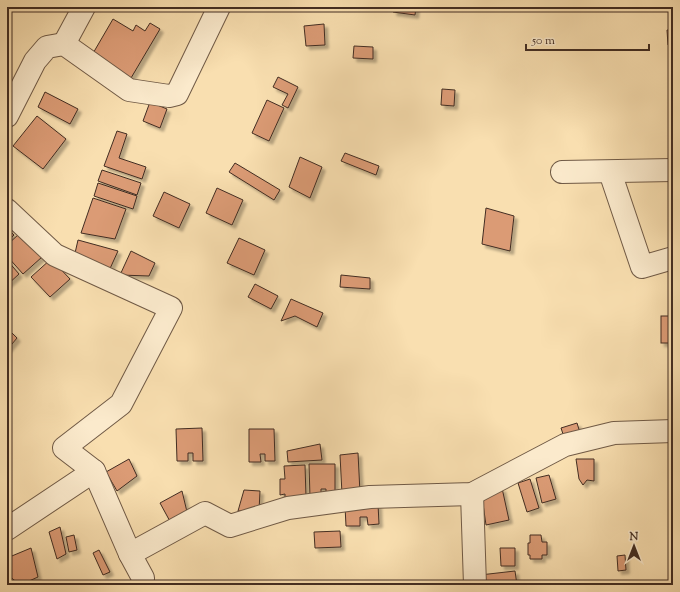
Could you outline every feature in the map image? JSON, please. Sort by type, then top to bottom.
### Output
[{"type":"street","points":[[64,44],[84,7]]},
{"type":"street","points":[[7,116],[35,61],[47,47],[64,44],[129,90],[169,96],[177,94],[219,7]]},
{"type":"street","points":[[562,172],[673,170]]},
{"type":"street","points":[[610,172],[642,267],[673,258]]},
{"type":"street","points":[[7,210],[55,255],[171,308],[121,404],[64,448],[94,471],[130,554],[143,578],[142,585]]},
{"type":"street","points":[[130,554],[205,513],[230,526],[288,508],[370,497],[472,494],[565,445],[614,433],[673,431]]},
{"type":"street","points":[[7,529],[94,471]]},
{"type":"street","points":[[472,494],[475,585]]},
{"type":"building","points":[[394,7],[416,7],[415,15],[393,12]]},
{"type":"building","points":[[113,19],[133,31],[136,25],[145,31],[150,23],[160,29],[131,78],[92,55]]},
{"type":"building","points":[[324,24],[325,45],[306,46],[304,26]]},
{"type":"building","points":[[667,30],[673,30],[673,44],[668,45]]},
{"type":"building","points":[[354,46],[373,47],[373,59],[353,58]]},
{"type":"building","points":[[670,51],[673,51],[673,66],[670,67]]},
{"type":"building","points":[[278,77],[298,87],[288,108],[282,105],[288,94],[273,87]]},
{"type":"building","points":[[442,89],[455,90],[454,106],[441,105]]},
{"type":"building","points":[[45,92],[78,109],[70,124],[38,107]]},
{"type":"building","points":[[267,100],[284,108],[269,141],[252,133]]},
{"type":"building","points":[[150,102],[167,109],[160,128],[143,121]]},
{"type":"building","points":[[37,116],[66,139],[43,169],[13,146]]},
{"type":"building","points":[[117,131],[127,134],[119,158],[146,167],[142,179],[104,166]]},
{"type":"building","points":[[345,153],[379,166],[376,175],[341,161]]},
{"type":"building","points":[[300,157],[322,167],[310,198],[289,187]]},
{"type":"building","points":[[235,163],[280,190],[274,200],[229,172]]},
{"type":"building","points":[[102,170],[141,183],[137,195],[98,181]]},
{"type":"building","points":[[98,183],[137,196],[133,209],[94,196]]},
{"type":"building","points":[[217,188],[243,200],[232,225],[206,213]]},
{"type":"building","points":[[164,192],[190,204],[179,228],[153,216]]},
{"type":"building","points":[[93,198],[126,209],[115,239],[81,233]]},
{"type":"building","points":[[486,208],[514,216],[510,251],[482,244]]},
{"type":"building","points":[[7,228],[14,235],[7,242]]},
{"type":"building","points":[[19,234],[42,257],[23,274],[7,256],[7,245]]},
{"type":"building","points":[[239,238],[265,250],[254,275],[227,263]]},
{"type":"building","points":[[78,240],[118,251],[108,273],[73,262]]},
{"type":"building","points":[[131,251],[155,263],[149,276],[120,275]]},
{"type":"building","points":[[51,259],[70,279],[50,297],[31,277]]},
{"type":"building","points":[[7,260],[19,274],[7,285]]},
{"type":"building","points":[[341,275],[370,278],[370,289],[340,287]]},
{"type":"building","points":[[255,284],[278,296],[271,309],[248,297]]},
{"type":"building","points":[[291,299],[323,313],[317,327],[295,316],[281,321]]},
{"type":"building","points":[[661,316],[673,316],[673,343],[661,343]]},
{"type":"building","points":[[10,331],[17,338],[7,350],[7,334]]},
{"type":"building","points":[[577,423],[581,436],[565,440],[561,428]]},
{"type":"building","points":[[202,428],[203,461],[193,461],[193,453],[188,453],[188,461],[177,461],[176,429]]},
{"type":"building","points":[[249,429],[274,429],[275,461],[265,461],[265,454],[260,454],[261,462],[249,462]]},
{"type":"building","points":[[320,444],[322,460],[288,462],[287,451]]},
{"type":"building","points":[[358,453],[360,493],[342,494],[340,455]]},
{"type":"building","points":[[129,459],[137,476],[117,491],[106,472]]},
{"type":"building","points":[[576,459],[594,459],[594,481],[587,480],[583,485],[579,479]]},
{"type":"building","points":[[309,464],[335,464],[335,496],[326,497],[326,489],[321,489],[321,497],[310,497]]},
{"type":"building","points":[[305,465],[306,497],[285,498],[285,494],[280,495],[280,479],[285,479],[284,466]]},
{"type":"building","points":[[549,475],[556,499],[542,503],[536,478]]},
{"type":"building","points":[[530,479],[539,508],[527,512],[518,483]]},
{"type":"building","points":[[502,488],[509,520],[486,525],[482,497]]},
{"type":"building","points":[[244,490],[260,491],[259,511],[238,511]]},
{"type":"building","points":[[182,491],[188,516],[172,525],[160,503]]},
{"type":"building","points":[[378,504],[379,524],[368,525],[367,517],[360,517],[360,526],[346,526],[345,506]]},
{"type":"building","points":[[60,527],[66,554],[57,559],[49,532]]},
{"type":"building","points":[[340,531],[341,547],[315,548],[314,532]]},
{"type":"building","points":[[74,535],[77,550],[69,552],[66,537]]},
{"type":"building","points":[[530,535],[541,535],[542,542],[547,542],[547,555],[542,555],[542,559],[530,559],[530,555],[528,555]]},
{"type":"building","points":[[31,548],[38,577],[20,585],[7,574],[7,558]]},
{"type":"building","points":[[500,548],[515,548],[515,566],[501,566]]},
{"type":"building","points":[[99,550],[110,572],[103,575],[93,553]]},
{"type":"building","points":[[625,555],[626,570],[618,571],[617,556]]},
{"type":"building","points":[[515,571],[517,585],[481,585],[480,575]]}]
